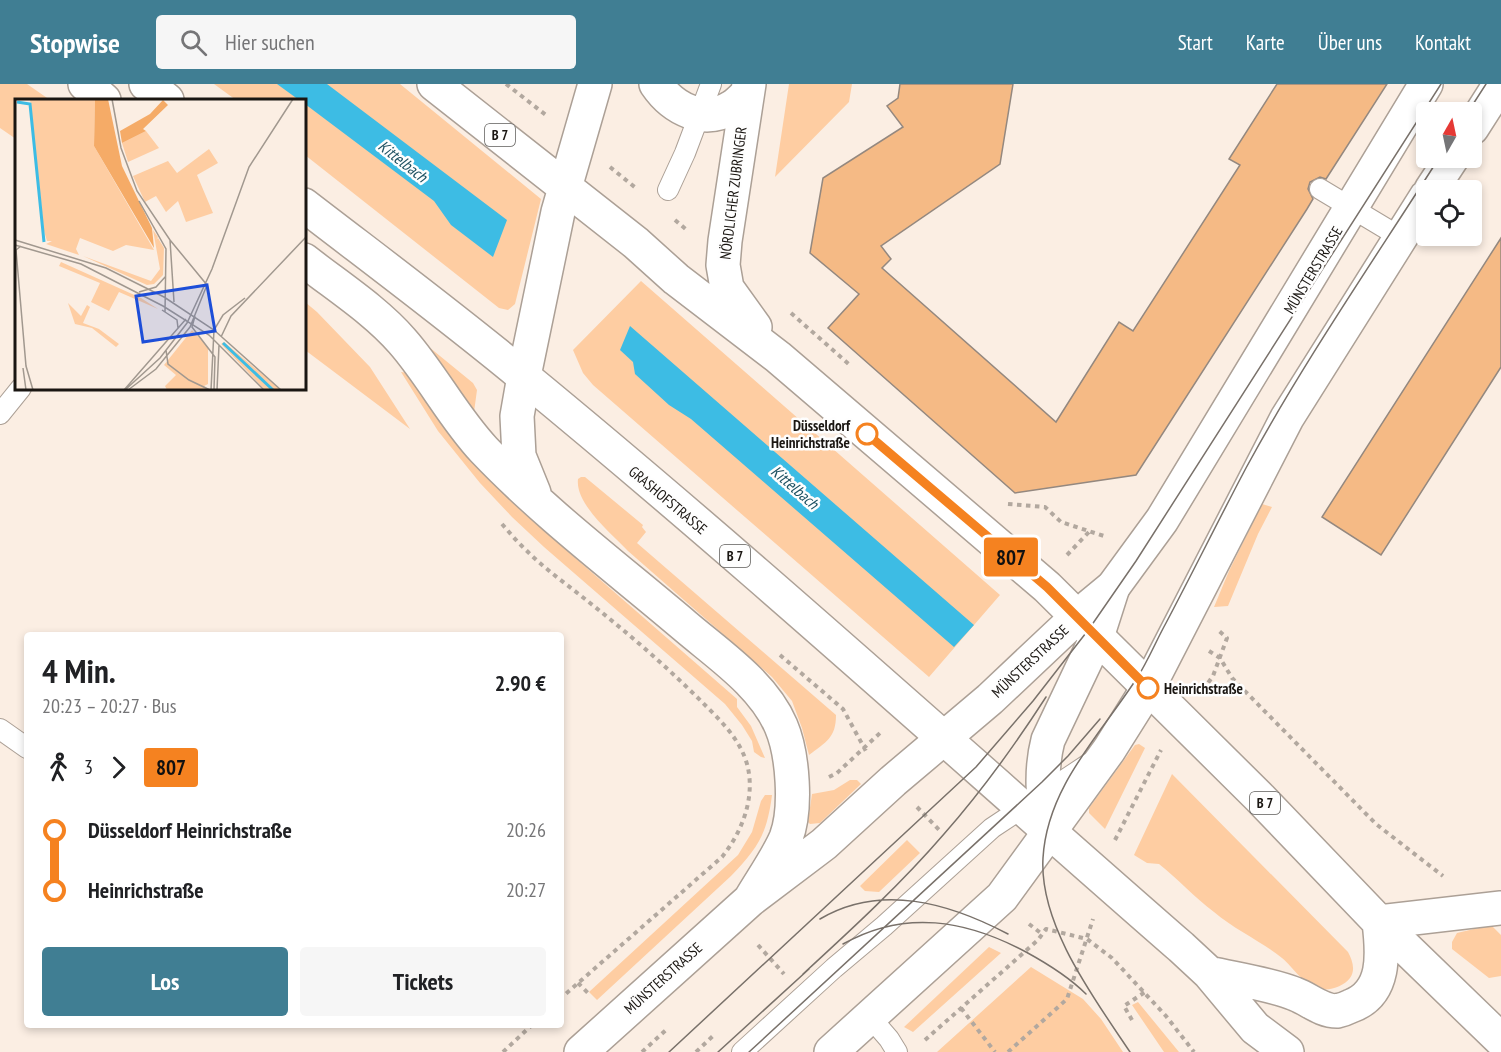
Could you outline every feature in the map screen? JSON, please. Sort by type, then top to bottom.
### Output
[{"type":"main road","points":[[85,84],[103,99]]},
{"type":"main road","points":[[146,84],[166,99]]},
{"type":"main road","name":"B 7","points":[[434,84],[562,200],[636,243],[676,279],[778,357],[1047,587],[1260,798],[1379,922],[1496,1038]]},
{"type":"main road","points":[[537,500],[519,456],[517,416],[562,200],[595,84]]},
{"type":"main road","points":[[656,84],[675,104],[687,112],[700,115],[731,108],[748,89]]},
{"type":"main road","name":"MÜNSTERSTRASSE","points":[[1032,801],[1048,740],[1087,627],[1162,520],[1426,84]]},
{"type":"main road","points":[[1482,112],[1500,84]]},
{"type":"main road","name":"NÖRDLICHER ZUBRINGER","points":[[748,89],[723,265],[728,288],[778,357]]},
{"type":"main road","name":"GRASHOFSTRASSE","points":[[306,208],[524,376],[741,561],[943,739],[1032,801],[1048,831]]},
{"type":"main road","points":[[831,1052],[1002,897],[1109,750],[1148,688],[1287,418],[1416,212]]},
{"type":"main road","points":[[306,262],[402,341],[483,449],[537,500],[752,685],[770,705],[787,741],[793,781],[790,817],[786,837],[750,900]]},
{"type":"main road","name":"MÜNSTERSTRASSE","points":[[581,1052],[750,900],[824,844],[990,699],[1087,627]]},
{"type":"main road","name":"B 7","points":[[1048,831],[1209,973],[1261,1040],[1287,1052]]},
{"type":"main road","points":[[1209,973],[1294,993],[1321,1007],[1339,1011],[1359,1003],[1373,990],[1381,968],[1382,946],[1379,922],[1501,908]]},
{"type":"lane","points":[[668,190],[711,84]]},
{"type":"lane","points":[[1320,189],[1400,237]]},
{"type":"lane","points":[[0,414],[19,390]]},
{"type":"lane","points":[[0,729],[24,746]]},
{"type":"lane","points":[[742,1052],[992,828],[1109,750]]},
{"type":"lane","points":[[870,1017],[897,1052]]},
{"type":"path","points":[[506,84],[550,119]]},
{"type":"path","points":[[784,307],[851,366]]},
{"type":"path","points":[[1008,504],[1045,507],[1061,522],[1108,537]]},
{"type":"path","points":[[1068,553],[1089,532]]},
{"type":"path","points":[[1213,676],[1227,638]]},
{"type":"path","points":[[1208,650],[1220,658],[1232,678],[1376,824],[1447,879]]},
{"type":"path","points":[[779,654],[843,709],[864,750]]},
{"type":"path","points":[[826,779],[837,773],[864,750],[882,731]]},
{"type":"path","points":[[1115,839],[1156,758]]},
{"type":"path","points":[[564,995],[722,857],[733,843],[742,822],[748,802],[750,781]]},
{"type":"path","points":[[917,807],[943,835]]},
{"type":"path","points":[[1024,920],[1042,934]]},
{"type":"path","points":[[1008,1052],[1067,999],[1092,923]]},
{"type":"path","points":[[920,1045],[1046,929],[1087,939],[1112,958],[1145,992],[1194,1052]]},
{"type":"path","points":[[758,945],[778,967]]},
{"type":"path","points":[[578,982],[590,995]]},
{"type":"path","points":[[1132,1020],[1124,1006],[1145,992]]},
{"type":"path","points":[[961,1008],[995,1052]]},
{"type":"path","points":[[503,1052],[528,1028]]},
{"type":"shaded area","points":[[0,84],[27,84],[49,99],[15,99],[15,138],[0,128]]},
{"type":"shaded area","points":[[214,84],[400,84],[541,199],[515,304],[508,310],[499,308],[306,156],[306,99],[235,99]]},
{"type":"shaded area","points":[[789,84],[852,84],[849,102],[775,177]]},
{"type":"shaded area","points":[[641,281],[1000,595],[929,677],[593,385],[583,373],[573,350]]},
{"type":"shaded area","points":[[306,303],[370,367],[410,429],[306,351]]},
{"type":"shaded area","points":[[429,347],[473,383],[477,390],[474,412],[471,413],[426,348]]},
{"type":"shaded area","points":[[401,372],[409,373],[475,460],[519,509],[737,699],[737,707],[751,726],[765,758],[754,752],[752,741],[725,704],[512,517],[480,483],[438,431]]},
{"type":"shaded area","points":[[585,477],[643,525],[646,532],[637,543],[836,715],[834,729],[825,743],[809,755],[792,701],[772,677],[628,551],[604,527],[582,498],[578,479]]},
{"type":"shaded area","points":[[1262,504],[1272,507],[1258,534],[1228,606],[1214,607],[1229,571]]},
{"type":"shaded area","points":[[1139,744],[1145,748],[1105,829],[1089,813],[1089,808],[1135,745]]},
{"type":"shaded area","points":[[1172,774],[1348,952],[1353,968],[1352,975],[1347,981],[1330,989],[1312,986],[1282,958],[1207,906],[1159,864],[1147,863],[1134,855]]},
{"type":"shaded area","points":[[850,780],[857,780],[861,784],[820,823],[810,824],[808,822],[812,794],[834,790]]},
{"type":"shaded area","points":[[765,795],[772,795],[767,820],[760,840],[748,857],[731,876],[597,1000],[589,992],[738,855],[752,832]]},
{"type":"shaded area","points":[[907,840],[920,853],[879,892],[865,891],[860,886]]},
{"type":"shaded area","points":[[1491,925],[1501,935],[1501,976],[1489,978],[1452,949],[1452,942],[1457,933]]},
{"type":"shaded area","points":[[989,947],[1001,953],[913,1032],[904,1027]]},
{"type":"shaded area","points":[[1031,967],[1083,999],[1101,1019],[1123,1052],[937,1052]]},
{"type":"shaded area","points":[[1138,1002],[1179,1052],[1164,1052],[1132,1005]]},
{"type":"water","name":"Kittelbach","points":[[277,84],[327,84],[507,220],[493,257],[451,225],[434,201],[306,105],[306,99],[298,99]]},
{"type":"water","name":"Kittelbach","points":[[630,326],[974,625],[954,647],[691,419],[669,405],[635,374],[633,362],[620,350]]},
{"type":"building","points":[[900,84],[1013,84],[1000,164],[881,246],[891,259],[882,268],[1056,422],[1119,322],[1133,331],[1240,165],[1229,159],[1277,84],[1387,84],[1326,179],[1320,177],[1310,182],[1308,189],[1313,199],[1136,475],[1015,493],[828,328],[859,294],[810,253],[823,178],[903,127],[887,106],[898,98]]},
{"type":"building","points":[[1501,238],[1501,367],[1381,555],[1322,517]]},
{"type":"tram line","points":[[669,1052],[976,767],[1033,701],[1089,629],[1136,561],[1441,84]]},
{"type":"tram line","points":[[1474,102],[1486,84]]},
{"type":"tram line","points":[[1130,1052],[1072,960],[1059,935],[1050,909],[1044,883],[1043,858],[1054,808],[1078,763],[1141,671],[1246,468],[1291,389],[1433,168]]},
{"type":"tram line","points":[[803,974],[928,853],[997,768],[1046,697]]},
{"type":"tram line","points":[[749,1052],[1042,782],[1100,719]]},
{"type":"tram line","points":[[820,919],[843,908],[867,902],[915,901],[962,914],[1008,934]]},
{"type":"tram line","points":[[843,944],[866,933],[889,926],[912,923],[958,926],[981,932],[1026,952],[1058,971],[1086,994]]},
{"type":"tram line","points":[[718,1052],[809,969]]},
{"type":"bus line","name":"807","points":[[867,434],[1047,587],[1148,688]]},
{"type":"place","name":"Düsseldorf Heinrichstraße","points":[[867,434]]},
{"type":"place","name":"Heinrichstraße","points":[[1148,688]]}]
